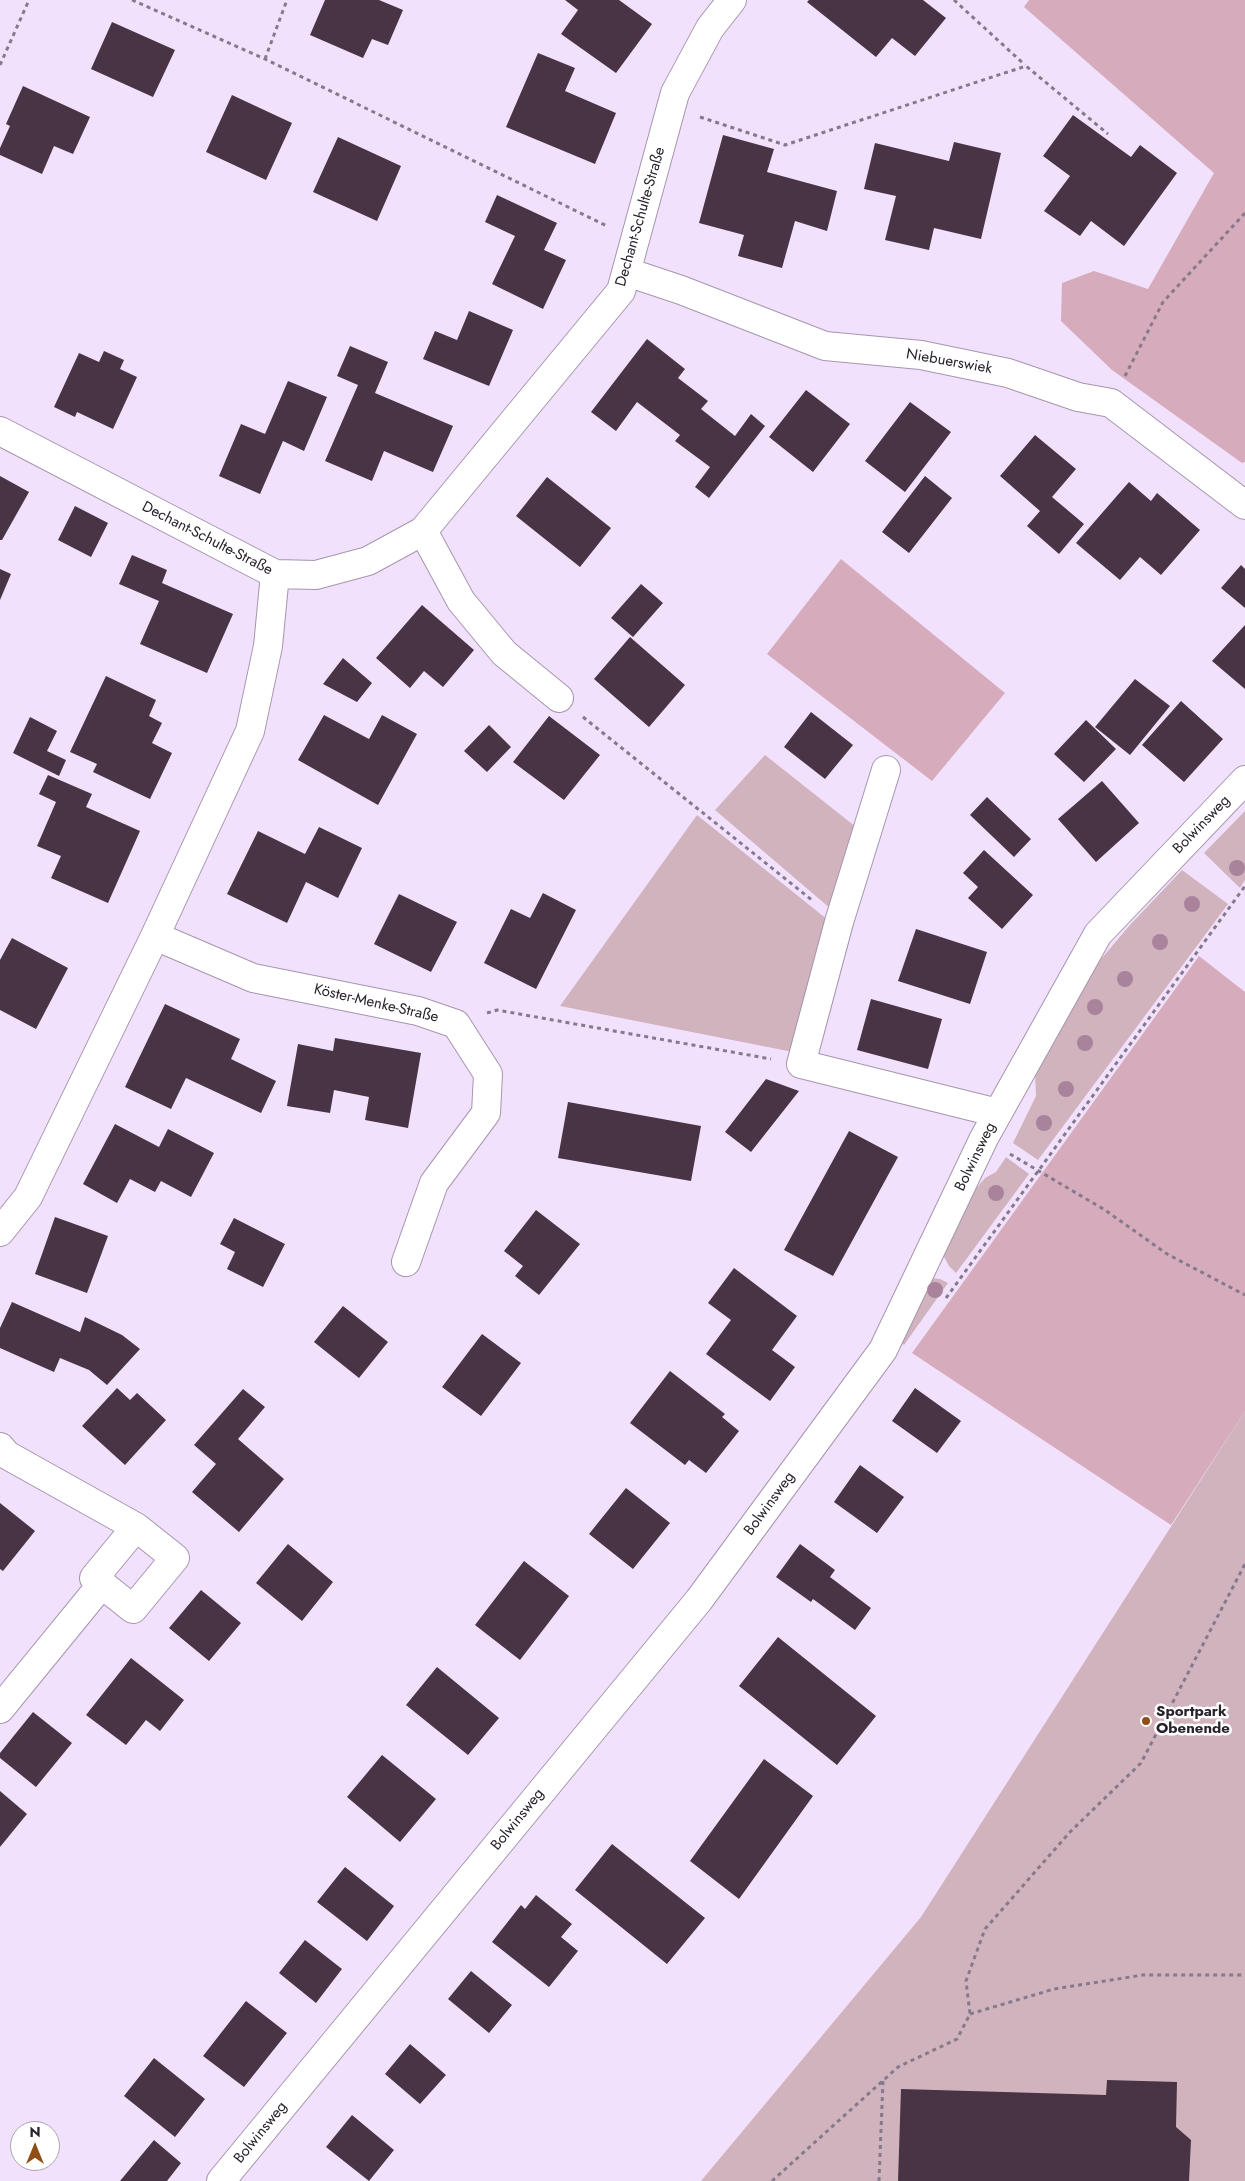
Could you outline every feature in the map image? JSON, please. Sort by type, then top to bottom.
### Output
[{"type":"street","name":"Dechant-Schulte-Straße","points":[[0,431],[276,574],[316,575],[368,561],[423,531],[621,291],[637,240],[675,93],[710,28],[732,0]]},
{"type":"street","name":"Niebuerswiek","points":[[627,272],[825,346],[921,356],[1008,373],[1078,397],[1111,403],[1245,505]]},
{"type":"street","points":[[423,531],[461,601],[504,653],[559,698]]},
{"type":"street","points":[[0,1232],[28,1197],[155,936],[250,731],[268,646],[276,574]]},
{"type":"street","points":[[886,770],[840,922],[801,1064],[998,1113]]},
{"type":"street","name":"Bolwinsweg","points":[[221,2181],[699,1600],[883,1350],[984,1138],[1098,934],[1245,780]]},
{"type":"street","name":"Köster-Menke-Straße","points":[[155,936],[253,978],[418,1011],[456,1024],[488,1074],[486,1113],[434,1183],[406,1262]]},
{"type":"street","points":[[0,1447],[7,1455],[136,1527],[175,1558],[133,1609],[94,1578],[136,1527]]},
{"type":"street","points":[[0,1709],[102,1584]]},
{"type":"path","points":[[0,65],[29,0]]},
{"type":"path","points":[[132,0],[266,59],[637,240]]},
{"type":"path","points":[[266,59],[287,0]]},
{"type":"path","points":[[954,0],[1026,66],[1108,134]]},
{"type":"path","points":[[671,108],[785,145],[1026,66]]},
{"type":"path","points":[[1111,403],[1163,302],[1245,213]]},
{"type":"path","points":[[559,698],[840,922]]},
{"type":"path","points":[[940,1306],[1245,886]]},
{"type":"path","points":[[456,1024],[497,1010],[801,1064]]},
{"type":"path","points":[[984,1138],[1105,1210],[1167,1254],[1245,1295]]},
{"type":"path","points":[[772,2181],[898,2067],[957,2039],[970,2014],[966,1982],[985,1929],[1070,1832],[1141,1763],[1245,1564]]},
{"type":"path","points":[[970,2014],[1054,1990],[1143,1975],[1245,1975]]},
{"type":"path","points":[[879,2181],[883,2080]]},
{"type":"shaded area","points":[[1029,0],[1245,0],[1245,462],[1242,463],[1112,370],[1061,321],[1062,283],[1094,271],[1148,289],[1214,173],[1024,7]]},
{"type":"shaded area","points":[[841,559],[1005,693],[932,781],[767,654]]},
{"type":"shaded area","points":[[765,755],[856,827],[831,909],[715,810]]},
{"type":"shaded area","points":[[1245,811],[1245,880],[1240,888],[1204,853]]},
{"type":"shaded area","points":[[697,815],[828,920],[793,1052],[560,1006]]},
{"type":"shaded area","points":[[1182,870],[1228,904],[1038,1160],[1013,1143],[1036,1096],[1035,1070],[1084,979],[1130,925]]},
{"type":"shaded area","points":[[1199,956],[1245,992],[1245,1411],[1171,1525],[912,1353]]},
{"type":"shaded area","points":[[1006,1157],[1029,1174],[956,1273],[949,1266],[943,1255],[974,1191],[985,1178],[996,1172]]},
{"type":"shaded area","points":[[931,1278],[940,1279],[948,1283],[904,1345],[898,1340]]},
{"type":"shaded area","name":"Sportpark Obenende","points":[[1245,1411],[1245,2181],[701,2181],[921,1917]]},
{"type":"building","points":[[325,0],[379,0],[403,10],[388,45],[372,39],[363,58],[310,35]]},
{"type":"building","points":[[565,0],[619,0],[652,24],[616,73],[561,34],[578,10]]},
{"type":"building","points":[[809,0],[923,0],[946,18],[915,56],[892,38],[876,57],[807,2]]},
{"type":"building","points":[[112,22],[175,50],[153,97],[91,69]]},
{"type":"building","points":[[538,53],[575,68],[565,91],[616,113],[595,164],[506,127]]},
{"type":"building","points":[[23,86],[90,117],[73,154],[54,146],[42,174],[0,155],[0,148],[10,126],[6,124]]},
{"type":"building","points":[[232,95],[292,123],[266,180],[206,152]]},
{"type":"building","points":[[1073,115],[1131,157],[1140,145],[1177,173],[1124,246],[1091,221],[1080,236],[1044,211],[1070,176],[1043,156]]},
{"type":"building","points":[[723,135],[774,149],[767,172],[837,191],[827,231],[795,221],[782,268],[738,256],[744,235],[699,223]]},
{"type":"building","points":[[338,137],[401,166],[377,221],[313,192]]},
{"type":"building","points":[[954,142],[1001,153],[981,239],[934,228],[929,250],[885,240],[896,196],[864,189],[875,143],[949,161]]},
{"type":"building","points":[[497,195],[557,223],[544,250],[566,260],[543,309],[492,284],[515,236],[485,222]]},
{"type":"building","points":[[469,311],[513,330],[489,386],[423,359],[435,331],[457,340]]},
{"type":"building","points":[[647,339],[685,369],[678,378],[708,401],[701,409],[735,436],[751,414],[765,426],[709,498],[695,487],[710,467],[675,441],[680,435],[637,402],[616,431],[591,412]]},
{"type":"building","points":[[350,346],[388,362],[375,393],[453,426],[433,472],[384,451],[372,481],[325,461],[358,385],[337,376]]},
{"type":"building","points":[[104,351],[124,360],[120,369],[137,377],[113,429],[77,412],[75,417],[54,407],[79,353],[99,362]]},
{"type":"building","points":[[288,381],[327,397],[304,451],[283,441],[260,494],[219,476],[241,424],[265,434]]},
{"type":"building","points":[[806,390],[850,424],[813,472],[769,437]]},
{"type":"building","points":[[910,402],[951,432],[905,492],[865,461]]},
{"type":"building","points":[[1035,435],[1076,469],[1052,497],[1084,524],[1059,554],[1027,526],[1040,511],[1000,476]]},
{"type":"building","points":[[0,476],[29,492],[2,540],[0,540]]},
{"type":"building","points":[[925,476],[952,498],[909,553],[882,532]]},
{"type":"building","points":[[547,477],[611,528],[580,567],[516,516]]},
{"type":"building","points":[[1129,482],[1151,501],[1157,493],[1200,530],[1161,575],[1140,557],[1120,580],[1076,543]]},
{"type":"building","points":[[75,506],[108,523],[91,557],[58,540]]},
{"type":"building","points":[[132,555],[167,570],[162,583],[233,614],[207,673],[140,644],[159,601],[119,584]]},
{"type":"building","points":[[1241,565],[1245,569],[1245,608],[1221,588]]},
{"type":"building","points":[[0,569],[11,574],[0,600]]},
{"type":"building","points":[[641,584],[663,603],[633,637],[611,618]]},
{"type":"building","points":[[422,605],[474,650],[443,687],[424,671],[410,688],[376,658]]},
{"type":"building","points":[[1245,625],[1245,689],[1212,661]]},
{"type":"building","points":[[630,637],[685,685],[649,727],[594,679]]},
{"type":"building","points":[[343,658],[372,683],[357,702],[323,684]]},
{"type":"building","points":[[106,676],[156,700],[149,716],[162,723],[152,743],[172,753],[150,799],[93,772],[97,764],[70,752]]},
{"type":"building","points":[[1135,679],[1170,706],[1130,755],[1095,727]]},
{"type":"building","points":[[1181,701],[1223,739],[1184,782],[1142,745]]},
{"type":"building","points":[[811,712],[853,745],[825,779],[784,747]]},
{"type":"building","points":[[324,715],[369,739],[382,715],[417,734],[378,805],[298,760]]},
{"type":"building","points":[[549,716],[600,755],[564,800],[513,762]]},
{"type":"building","points":[[30,717],[57,731],[47,751],[66,760],[59,776],[13,753]]},
{"type":"building","points":[[1086,720],[1116,749],[1084,782],[1054,754]]},
{"type":"building","points":[[489,725],[511,747],[487,772],[464,751]]},
{"type":"building","points":[[48,775],[92,794],[86,807],[140,831],[108,903],[51,878],[61,856],[37,846],[56,802],[39,794]]},
{"type":"building","points":[[1102,781],[1139,823],[1096,862],[1058,819]]},
{"type":"building","points":[[987,797],[1031,839],[1014,857],[970,815]]},
{"type":"building","points":[[319,827],[362,848],[338,898],[306,882],[287,923],[227,894],[258,831],[305,854]]},
{"type":"building","points":[[984,850],[1033,895],[1002,929],[968,898],[978,887],[963,873]]},
{"type":"building","points":[[543,893],[576,910],[536,989],[484,963],[511,909],[530,918]]},
{"type":"building","points":[[399,894],[457,922],[431,972],[374,944]]},
{"type":"building","points":[[916,929],[987,952],[970,1004],[898,981]]},
{"type":"building","points":[[12,938],[68,968],[36,1029],[0,1010],[0,960]]},
{"type":"building","points":[[871,999],[942,1019],[928,1069],[857,1050]]},
{"type":"building","points":[[165,1004],[240,1039],[231,1059],[276,1081],[261,1113],[186,1078],[171,1109],[125,1087]]},
{"type":"building","points":[[335,1038],[421,1053],[408,1128],[365,1120],[369,1097],[334,1090],[330,1113],[287,1106],[298,1044],[333,1051]]},
{"type":"building","points":[[766,1079],[799,1091],[751,1152],[725,1132]]},
{"type":"building","points":[[568,1102],[701,1126],[691,1181],[558,1158]]},
{"type":"building","points":[[115,1124],[159,1147],[168,1129],[214,1153],[191,1197],[161,1181],[155,1192],[130,1179],[117,1203],[83,1184]]},
{"type":"building","points":[[849,1131],[898,1157],[833,1276],[784,1250]]},
{"type":"building","points":[[536,1210],[580,1244],[539,1295],[515,1276],[523,1266],[504,1251]]},
{"type":"building","points":[[55,1217],[108,1236],[87,1293],[35,1274]]},
{"type":"building","points":[[234,1218],[285,1244],[263,1287],[227,1269],[235,1252],[220,1244]]},
{"type":"building","points":[[734,1268],[797,1316],[772,1350],[795,1367],[770,1401],[706,1354],[731,1320],[708,1303]]},
{"type":"building","points":[[12,1302],[80,1332],[85,1317],[122,1335],[140,1349],[107,1385],[89,1370],[60,1358],[54,1372],[0,1348],[0,1328]]},
{"type":"building","points":[[343,1306],[388,1342],[359,1378],[314,1342]]},
{"type":"building","points":[[482,1334],[521,1363],[481,1416],[442,1387]]},
{"type":"building","points":[[670,1371],[725,1414],[722,1417],[739,1431],[706,1473],[689,1460],[685,1465],[630,1423]]},
{"type":"building","points":[[117,1388],[130,1400],[137,1393],[166,1420],[125,1465],[82,1426]]},
{"type":"building","points":[[915,1388],[961,1421],[937,1453],[892,1421]]},
{"type":"building","points":[[243,1389],[265,1407],[238,1439],[284,1479],[239,1532],[192,1492],[216,1464],[194,1445]]},
{"type":"building","points":[[860,1465],[904,1497],[877,1533],[834,1502]]},
{"type":"building","points":[[626,1488],[670,1523],[633,1569],[589,1534]]},
{"type":"building","points":[[0,1503],[35,1531],[3,1571],[0,1569]]},
{"type":"building","points":[[288,1544],[333,1582],[302,1621],[256,1583]]},
{"type":"building","points":[[800,1544],[835,1570],[830,1577],[871,1608],[855,1630],[813,1599],[811,1602],[776,1577]]},
{"type":"building","points":[[524,1561],[569,1596],[520,1660],[475,1625]]},
{"type":"building","points":[[201,1590],[241,1623],[209,1661],[169,1628]]},
{"type":"building","points":[[778,1637],[876,1716],[837,1765],[739,1686]]},
{"type":"building","points":[[131,1658],[184,1700],[160,1731],[146,1720],[126,1745],[86,1715]]},
{"type":"building","points":[[437,1667],[499,1718],[468,1755],[406,1705]]},
{"type":"building","points":[[33,1712],[72,1743],[36,1787],[0,1758],[0,1753]]},
{"type":"building","points":[[382,1755],[436,1799],[400,1842],[347,1797]]},
{"type":"building","points":[[764,1759],[813,1796],[739,1899],[690,1861]]},
{"type":"building","points":[[0,1791],[27,1814],[0,1847]]},
{"type":"building","points":[[612,1844],[705,1918],[667,1964],[575,1890]]},
{"type":"building","points":[[345,1867],[394,1906],[367,1941],[317,1902]]},
{"type":"building","points":[[536,1895],[572,1924],[561,1937],[578,1951],[549,1987],[492,1942],[521,1905],[525,1909]]},
{"type":"building","points":[[305,1940],[342,1969],[316,2003],[279,1973]]},
{"type":"building","points":[[471,1971],[512,2005],[489,2033],[448,1999]]},
{"type":"building","points":[[246,2001],[287,2033],[244,2087],[203,2056]]},
{"type":"building","points":[[410,2044],[446,2075],[420,2104],[385,2074]]},
{"type":"building","points":[[154,2058],[205,2099],[175,2137],[124,2096]]},
{"type":"building","points":[[1107,2080],[1177,2082],[1176,2127],[1191,2140],[1189,2181],[898,2181],[901,2089],[1106,2095]]},
{"type":"building","points":[[352,2115],[394,2150],[369,2181],[326,2147]]},
{"type":"building","points":[[154,2140],[181,2163],[167,2181],[120,2181]]},
{"type":"place","name":"Sportpark Obenende","points":[[1146,1721]]}]
